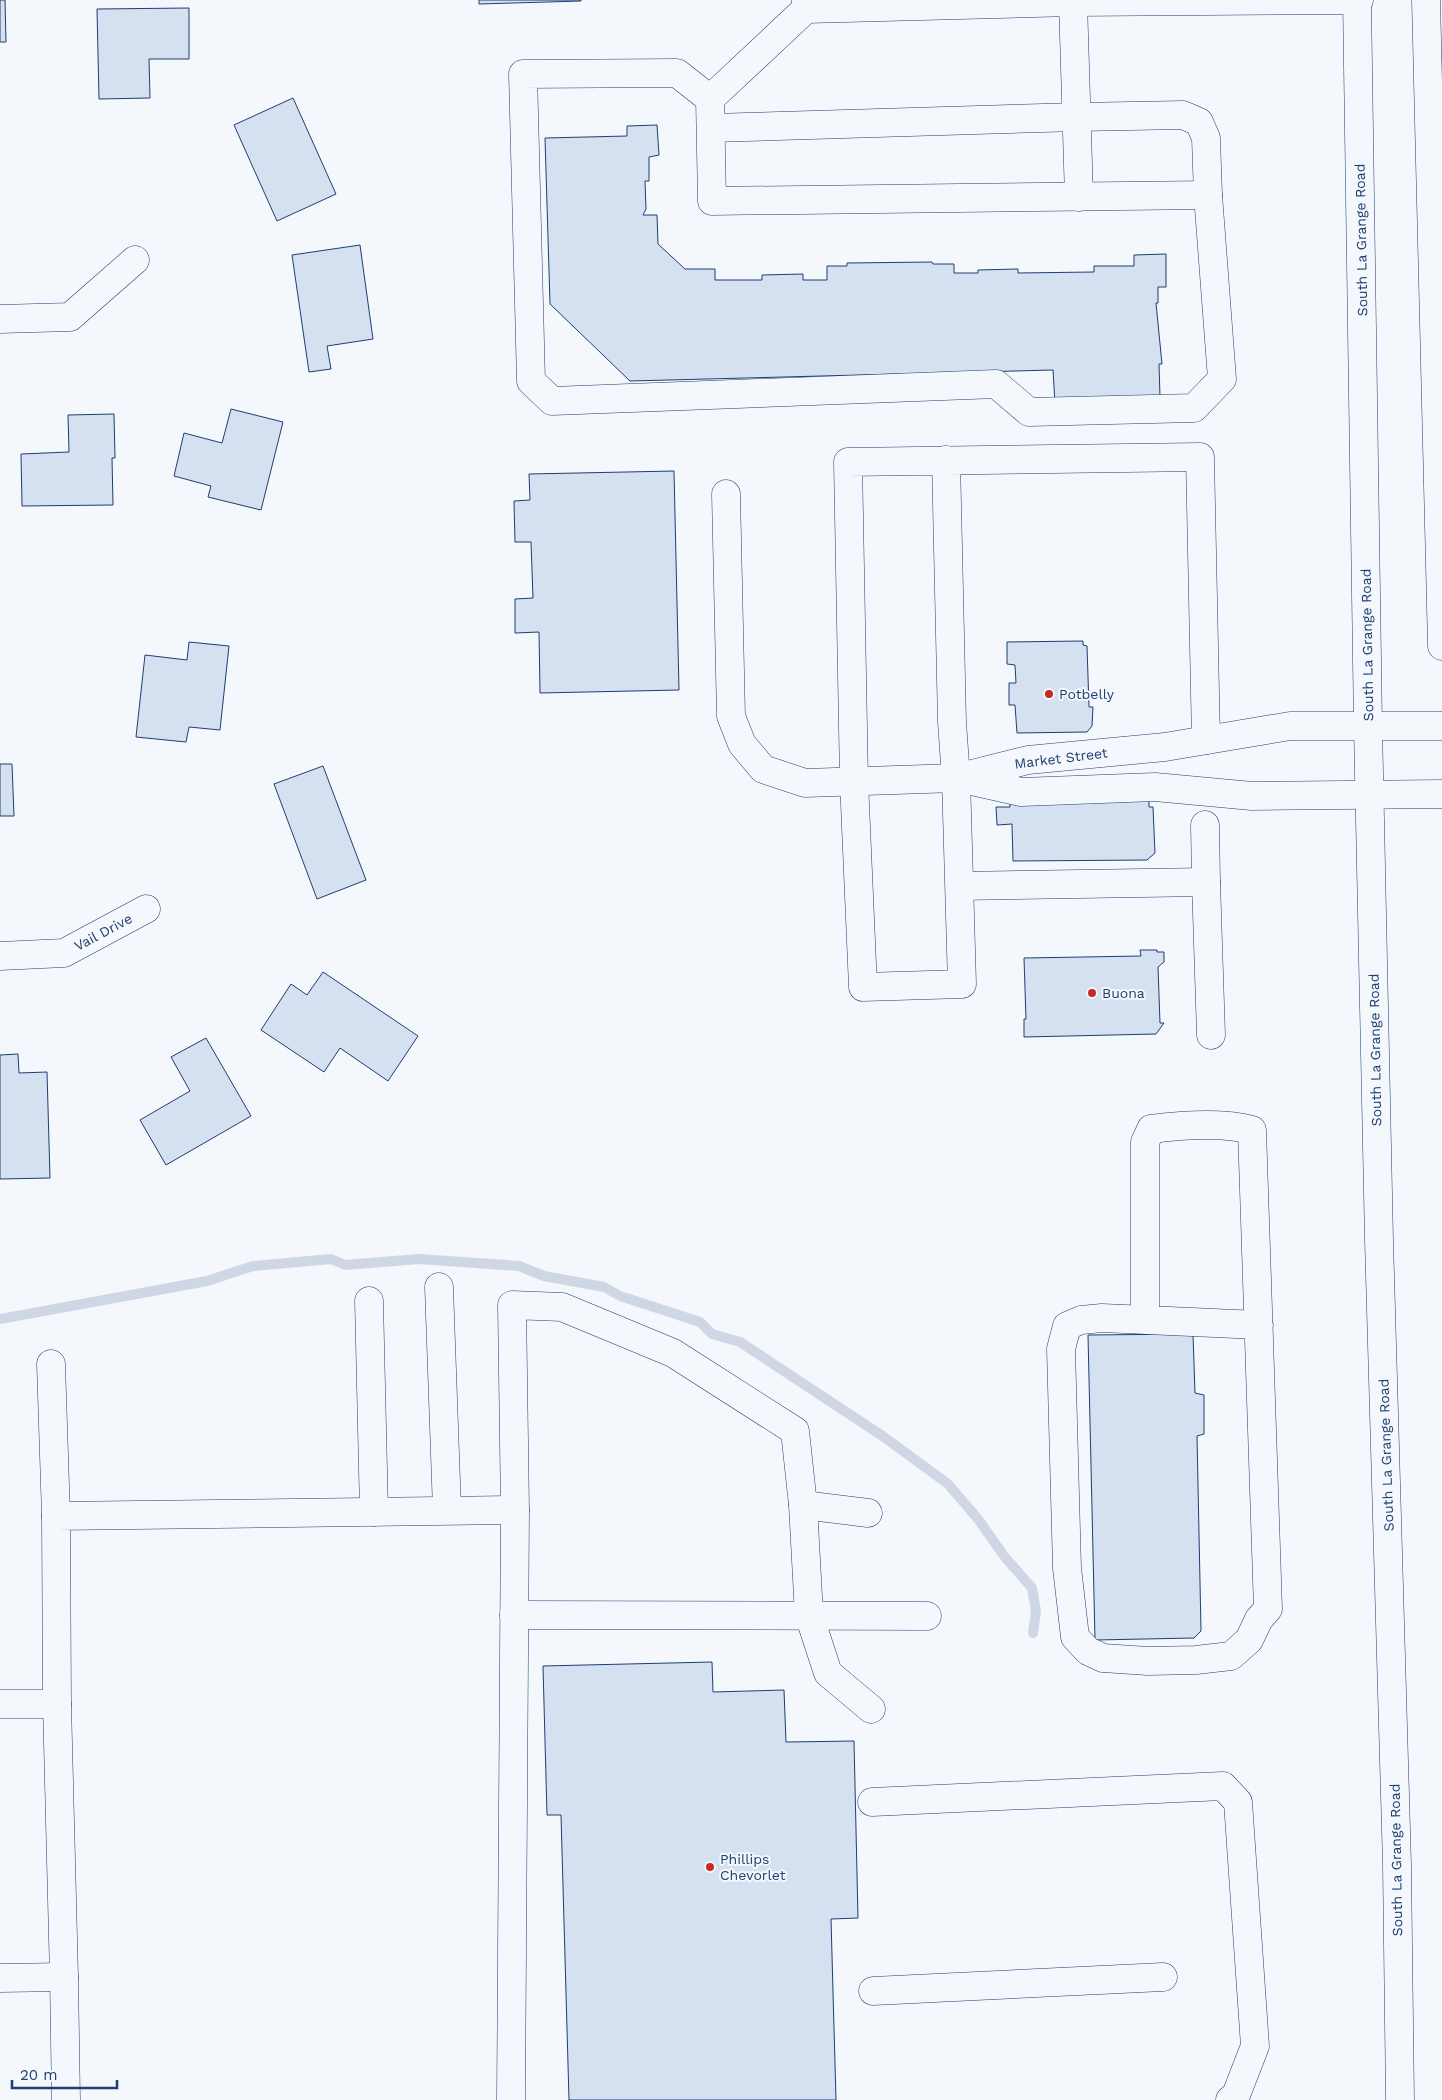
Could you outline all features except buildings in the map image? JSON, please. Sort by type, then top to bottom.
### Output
[{"type":"main road","points":[[1208,196],[712,201],[710,99],[806,4],[1358,0]]},
{"type":"main road","name":"South La Grange Road","points":[[1358,0],[1368,726],[1379,1220],[1397,1865],[1400,2100]]},
{"type":"main road","points":[[1426,0],[1442,646]]},
{"type":"main road","points":[[1073,2],[1079,197]]},
{"type":"main road","points":[[710,99],[677,72],[524,74],[531,381],[552,401],[996,384],[1029,412],[1194,408],[1222,379],[1208,196],[1206,138],[1199,122],[1183,116],[1077,117],[710,128]]},
{"type":"main road","points":[[0,319],[70,317],[134,260]]},
{"type":"main road","points":[[946,460],[952,722],[956,778],[962,984],[863,987],[854,781],[848,462],[946,460],[1200,456],[1206,740]]},
{"type":"main road","points":[[726,494],[731,716],[742,744],[763,769],[805,783],[956,778]]},
{"type":"main road","name":"Market Street","points":[[956,778],[1028,760],[1165,746],[1290,726],[1442,726]]},
{"type":"main road","name":"Market Street","points":[[956,778],[1020,792],[1155,787],[1252,796],[1442,794]]},
{"type":"main road","points":[[1205,825],[1212,1035]]},
{"type":"main road","points":[[960,886],[1206,882]]},
{"type":"main road","name":"Vail Drive","points":[[0,956],[64,953],[146,909]]},
{"type":"main road","points":[[1145,1320],[1145,1142],[1151,1129],[1169,1126],[1237,1126],[1252,1130],[1259,1325],[1268,1609],[1248,1640],[1231,1656],[1148,1661],[1103,1658],[1088,1651],[1075,1637],[1067,1568],[1061,1349],[1067,1326],[1081,1320],[1102,1318],[1145,1320],[1259,1325]]},
{"type":"main road","points":[[439,1287],[447,1510]]},
{"type":"main road","points":[[369,1301],[374,1512]]},
{"type":"main road","points":[[511,2100],[515,1510],[512,1305],[562,1307],[673,1353],[795,1431],[803,1505],[809,1616],[828,1674],[870,1709]]},
{"type":"main road","points":[[51,1364],[56,1516],[57,1704],[66,2100]]},
{"type":"main road","points":[[803,1505],[868,1513]]},
{"type":"main road","points":[[56,1516],[515,1510]]},
{"type":"main road","points":[[514,1616],[927,1616]]},
{"type":"main road","points":[[0,1704],[57,1704]]},
{"type":"main road","points":[[872,1802],[1223,1786],[1238,1802],[1255,2046],[1236,2095],[1230,2100]]},
{"type":"main road","points":[[0,1978],[64,1977]]},
{"type":"main road","points":[[873,1991],[1163,1977]]},
{"type":"waterway","points":[[0,1319],[207,1281],[253,1266],[331,1259],[345,1265],[419,1259],[519,1266],[544,1276],[604,1287],[620,1296],[700,1322],[712,1334],[740,1342],[884,1437],[948,1484],[978,1519],[1004,1556],[1032,1588],[1036,1611],[1033,1633]]},
{"type":"place","name":"Potbelly","points":[[1049,694]]},
{"type":"place","name":"Buona","points":[[1092,993]]},
{"type":"place","name":"Phillips Chevorlet","points":[[710,1867]]}]
